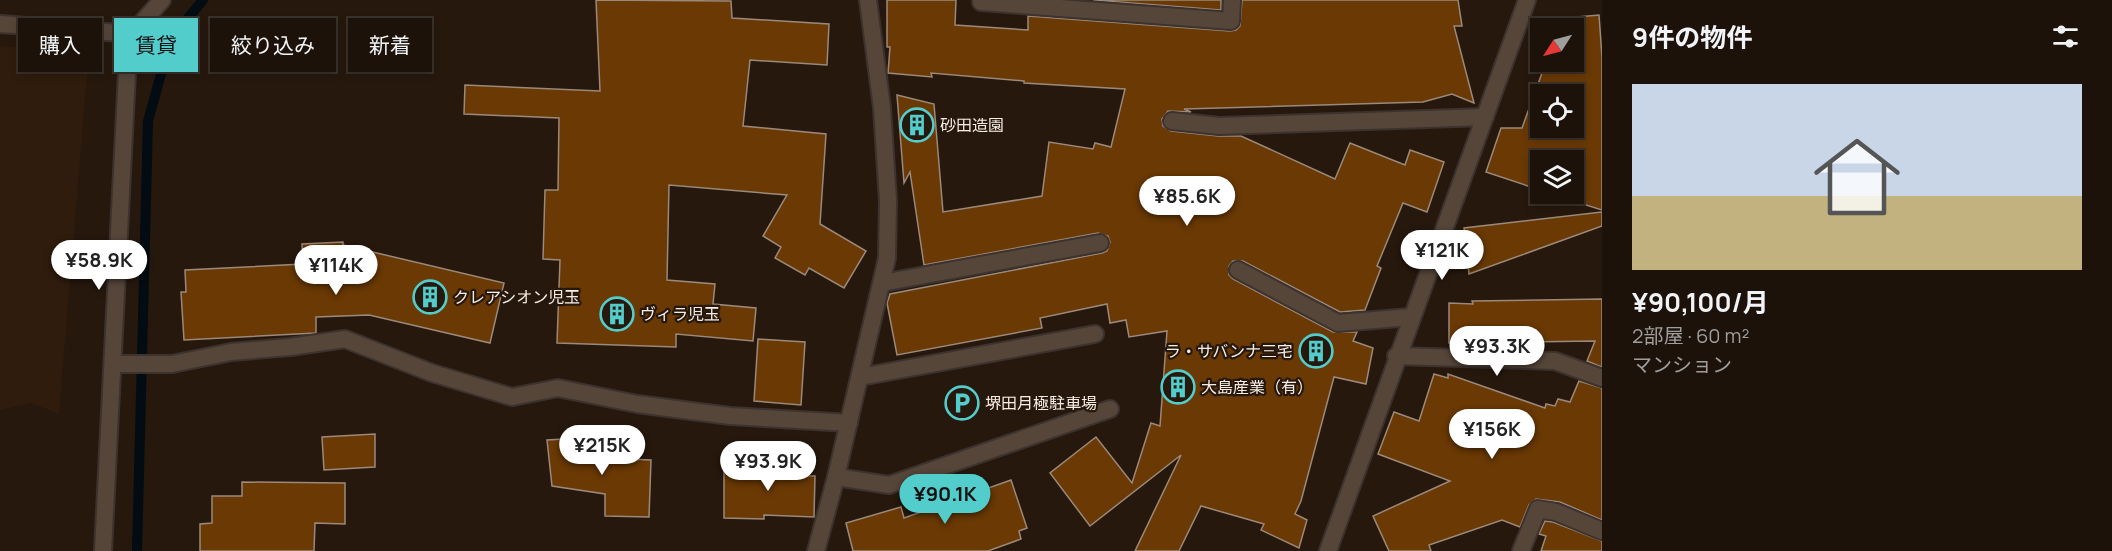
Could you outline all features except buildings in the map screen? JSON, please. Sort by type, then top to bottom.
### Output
[{"type":"street","points":[[146,18],[162,0]]},
{"type":"street","points":[[816,551],[836,477],[887,258],[888,201],[882,108],[868,0]]},
{"type":"street","points":[[981,2],[1231,21],[1232,0]]},
{"type":"street","points":[[1328,551],[1396,356],[1527,0]]},
{"type":"street","points":[[0,24],[114,33]]},
{"type":"street","points":[[103,551],[119,364],[124,101],[127,72]]},
{"type":"street","points":[[1172,121],[1219,126],[1485,117]]},
{"type":"street","points":[[882,283],[1100,243]]},
{"type":"street","points":[[1238,270],[1338,323],[1411,317]]},
{"type":"street","points":[[860,376],[1095,334]]},
{"type":"street","points":[[119,364],[160,364],[231,352],[345,339],[432,372],[512,397],[558,388],[637,404],[730,416],[849,423]]},
{"type":"street","points":[[1396,356],[1555,361],[1602,378]]},
{"type":"street","points":[[836,477],[889,485],[1110,409]]},
{"type":"street","points":[[1521,551],[1538,509],[1556,512],[1602,531]]},
{"type":"shaded area","points":[[0,46],[18,47],[18,72],[87,72],[59,414],[31,403],[0,410]]},
{"type":"waterway","points":[[137,551],[148,121],[168,49],[183,24],[203,0]]},
{"type":"place","name":"砂田造園","points":[[917,125]]},
{"type":"place","name":"クレアシオン児玉","points":[[430,297]]},
{"type":"place","name":"ヴィラ児玉","points":[[617,314]]},
{"type":"place","name":"ラ・サバンナ三宅","points":[[1316,351]]},
{"type":"place","name":"大島産業（有）","points":[[1178,387]]},
{"type":"place","name":"堺田月極駐車場","points":[[962,403]]}]
